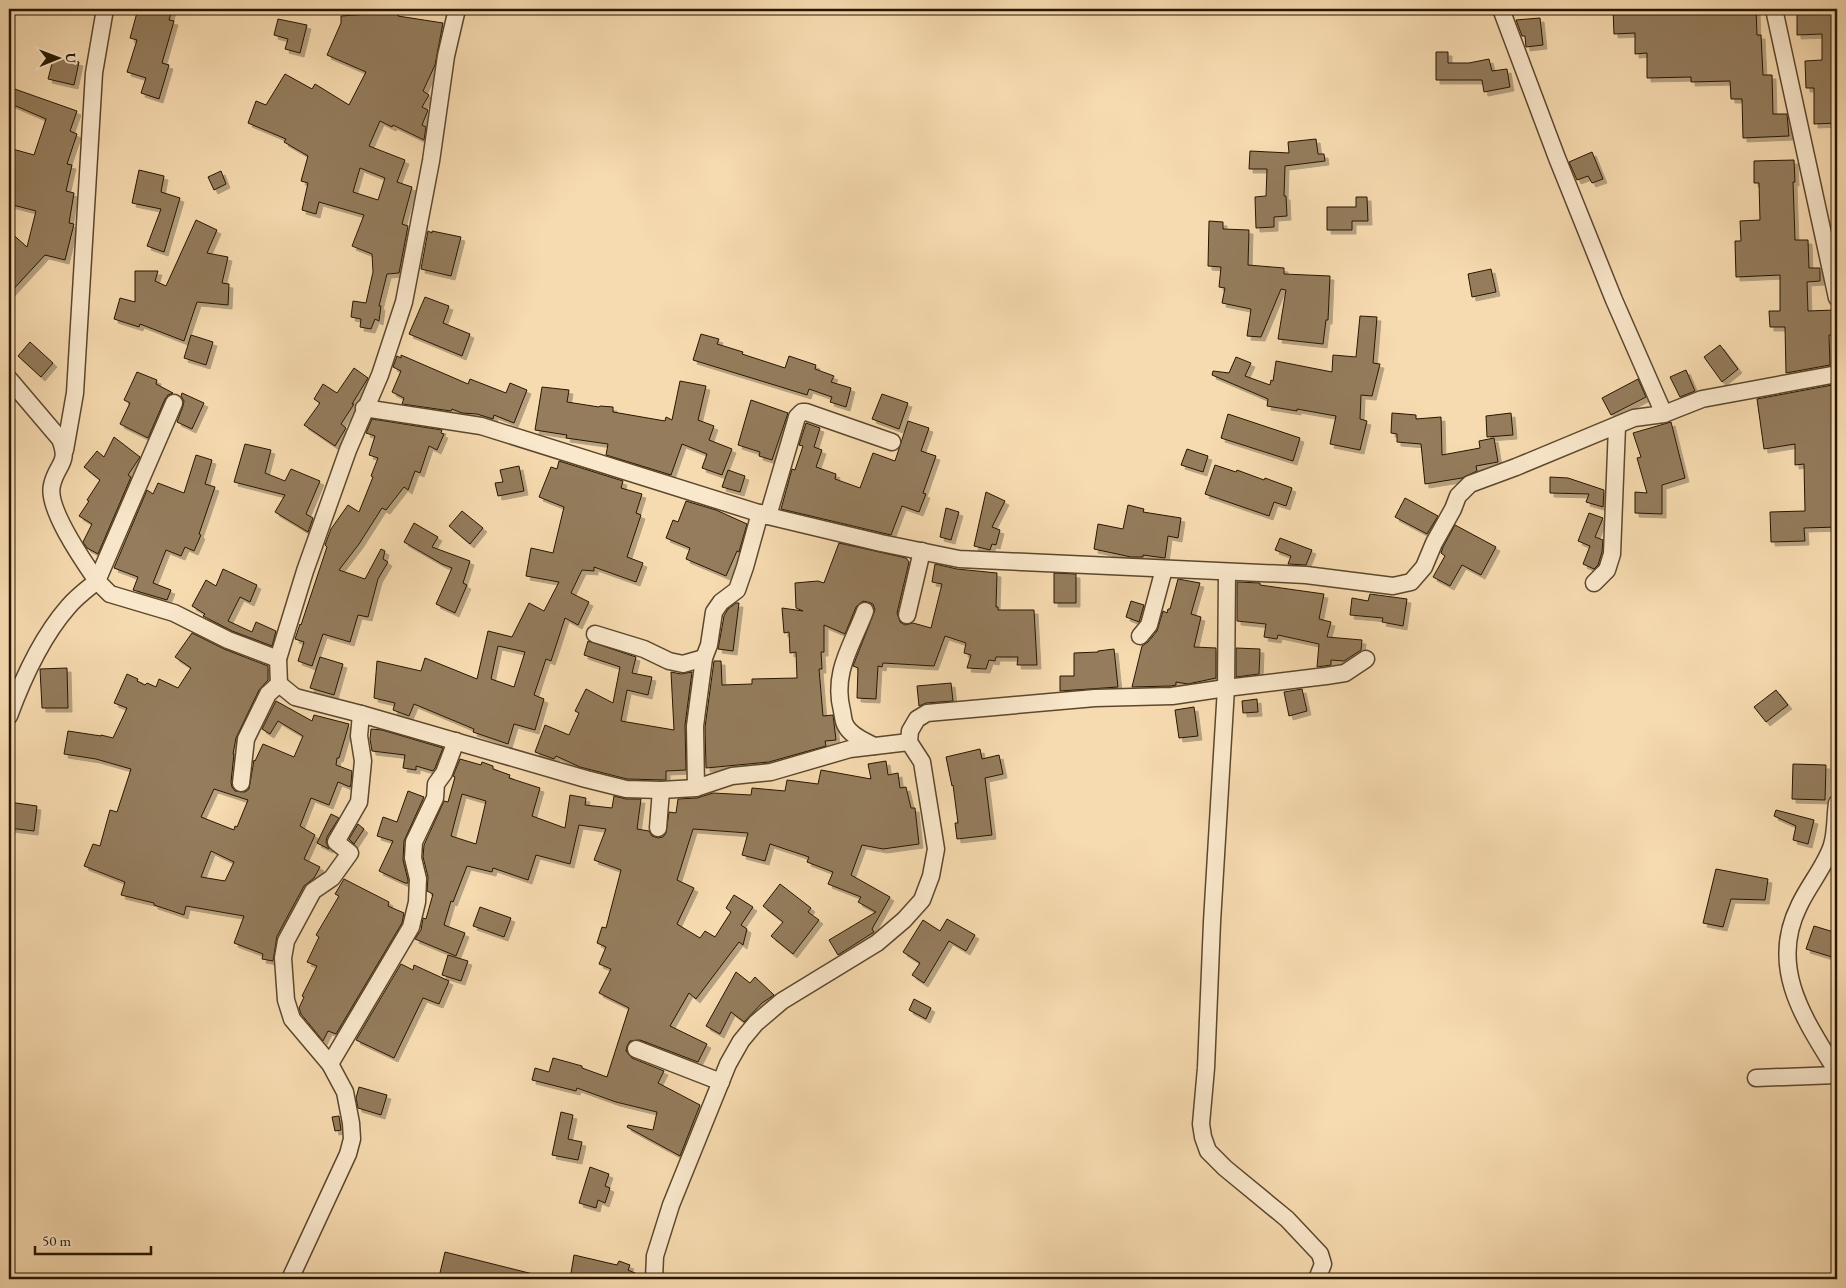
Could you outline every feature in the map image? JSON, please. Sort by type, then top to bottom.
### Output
[{"type":"street","points":[[105,9],[94,73],[75,393],[65,450],[61,465],[51,486],[55,511],[80,556],[97,581],[110,594],[174,613],[228,640],[278,659]]},
{"type":"street","points":[[241,783],[246,739],[268,694],[278,684],[278,659],[305,571],[364,408],[380,375],[404,302],[431,161],[446,56],[457,9]]},
{"type":"street","points":[[1501,9],[1557,158],[1614,300],[1664,414]]},
{"type":"street","points":[[1774,9],[1837,298]]},
{"type":"street","points":[[364,408],[481,426],[764,514],[959,559],[1306,575],[1393,586],[1411,582],[1424,567],[1458,496],[1470,484],[1634,418],[1664,414],[1702,399],[1837,374]]},
{"type":"street","points":[[9,380],[60,438],[65,450]]},
{"type":"street","points":[[9,716],[17,693],[42,643],[68,606],[97,581],[174,403]]},
{"type":"street","points":[[696,788],[695,726],[704,658],[709,645],[714,612],[722,602],[737,590],[798,417],[802,412],[806,412],[892,442]]},
{"type":"street","points":[[1594,583],[1606,570],[1612,554],[1617,426]]},
{"type":"street","points":[[907,615],[922,551]]},
{"type":"street","points":[[1140,636],[1149,624],[1164,569]]},
{"type":"street","points":[[1227,572],[1226,688],[1206,1068],[1201,1124],[1208,1151],[1225,1168],[1287,1219],[1320,1254],[1322,1264],[1317,1279]]},
{"type":"street","points":[[865,611],[840,670],[838,699],[846,727],[859,739],[882,746]]},
{"type":"street","points":[[595,634],[682,664],[704,658]]},
{"type":"street","points":[[654,1279],[655,1256],[671,1205],[728,1064],[741,1041],[756,1023],[782,1001],[877,943],[904,920],[922,900],[931,876],[936,849],[922,762],[909,742],[910,731],[917,719],[927,713],[1096,698],[1172,696],[1283,682],[1345,673],[1366,659]]},
{"type":"street","points":[[278,684],[295,697],[618,787],[661,790],[696,788],[732,776],[771,772],[850,749],[909,742]]},
{"type":"street","points":[[290,1279],[348,1154],[352,1139],[345,1092],[330,1064],[292,1019],[286,1000],[283,958],[286,941],[313,891],[332,878],[350,853],[336,842],[359,802],[364,762],[359,736],[361,714]]},
{"type":"street","points":[[330,1064],[411,928],[417,902],[418,879],[413,858],[414,842],[435,798],[436,784],[444,773],[456,741]]},
{"type":"street","points":[[658,828],[661,790]]},
{"type":"street","points":[[1756,1078],[1837,1073],[1797,1002],[1788,974],[1787,956],[1789,934],[1798,907],[1831,847],[1837,804]]},
{"type":"street","points":[[636,1049],[721,1082]]},
{"type":"building","points":[[138,9],[172,9],[169,20],[174,21],[162,63],[169,65],[159,99],[141,93],[146,78],[127,72],[137,40],[130,38]]},
{"type":"building","points":[[1613,9],[1756,9],[1757,35],[1761,35],[1763,75],[1772,75],[1773,114],[1787,114],[1789,136],[1743,138],[1742,99],[1731,99],[1730,81],[1691,82],[1691,77],[1647,78],[1647,53],[1635,54],[1635,33],[1614,34]]},
{"type":"building","points":[[1797,9],[1837,9],[1837,123],[1814,124],[1814,88],[1806,88],[1805,61],[1822,60],[1822,34],[1797,35]]},
{"type":"building","points":[[383,11],[398,16],[443,23],[435,65],[423,91],[429,95],[422,107],[428,110],[422,125],[426,127],[424,140],[380,121],[369,146],[405,160],[397,182],[412,187],[402,224],[408,226],[399,273],[387,274],[379,306],[381,306],[379,321],[375,319],[371,329],[360,327],[361,319],[351,317],[353,301],[366,303],[373,272],[372,254],[352,246],[364,215],[319,202],[316,214],[302,210],[308,183],[301,181],[308,156],[284,142],[286,139],[248,123],[256,101],[266,105],[285,74],[312,89],[315,84],[349,105],[366,72],[327,55],[341,23],[341,16],[383,13]],"holes":[[[360,168],[385,178],[378,200],[353,192]]]},
{"type":"building","points":[[1540,18],[1543,45],[1526,47],[1525,36],[1522,36],[1516,20]]},
{"type":"building","points":[[278,19],[307,25],[300,53],[285,49],[288,39],[274,35]]},
{"type":"building","points":[[1436,52],[1448,52],[1448,63],[1469,63],[1489,59],[1492,71],[1507,69],[1510,87],[1484,92],[1482,80],[1436,80]]},
{"type":"building","points":[[54,56],[79,62],[74,85],[48,79]]},
{"type":"building","points":[[9,87],[77,111],[70,131],[77,134],[67,164],[72,165],[66,191],[74,193],[69,223],[74,224],[65,260],[45,255],[9,294],[9,231],[27,247],[36,211],[9,204],[9,148],[34,155],[46,119],[9,103]]},
{"type":"building","points":[[1316,139],[1318,154],[1324,154],[1325,161],[1285,166],[1284,196],[1286,196],[1287,216],[1274,217],[1274,227],[1256,228],[1255,197],[1266,196],[1267,169],[1249,169],[1250,151],[1289,153],[1288,142]]},
{"type":"building","points":[[1592,152],[1603,179],[1592,183],[1588,176],[1577,180],[1569,162]]},
{"type":"building","points":[[1794,160],[1795,240],[1808,240],[1809,268],[1820,268],[1820,281],[1807,282],[1808,311],[1834,310],[1834,335],[1829,335],[1830,365],[1786,373],[1785,327],[1770,327],[1769,311],[1780,311],[1780,275],[1736,277],[1735,241],[1741,241],[1740,221],[1760,220],[1759,183],[1754,183],[1754,161]]},
{"type":"building","points":[[139,170],[164,176],[161,192],[180,198],[164,252],[147,246],[161,209],[132,203]]},
{"type":"building","points":[[221,171],[226,184],[214,190],[208,177]]},
{"type":"building","points":[[1356,197],[1367,197],[1368,221],[1352,221],[1352,230],[1327,230],[1327,207],[1356,207]]},
{"type":"building","points":[[196,220],[217,230],[207,253],[228,257],[222,283],[229,284],[228,305],[197,302],[184,341],[140,324],[139,327],[114,319],[120,298],[135,302],[135,271],[158,271],[155,281],[166,286]]},
{"type":"building","points":[[1209,221],[1223,222],[1223,229],[1249,230],[1248,265],[1284,268],[1284,274],[1330,276],[1328,320],[1326,320],[1323,344],[1278,339],[1286,290],[1281,289],[1261,337],[1247,336],[1251,309],[1222,303],[1225,288],[1219,287],[1221,267],[1208,266]]},
{"type":"building","points":[[428,231],[461,237],[451,276],[421,269]]},
{"type":"building","points":[[1491,269],[1496,292],[1472,297],[1468,274]]},
{"type":"building","points":[[425,297],[449,306],[443,323],[470,334],[462,356],[409,334]]},
{"type":"building","points":[[1360,316],[1377,317],[1373,363],[1380,364],[1372,396],[1361,395],[1360,419],[1367,421],[1360,450],[1330,444],[1336,416],[1267,406],[1268,399],[1212,375],[1213,371],[1229,373],[1236,357],[1251,363],[1245,376],[1270,385],[1271,380],[1273,381],[1276,361],[1332,372],[1333,355],[1356,357]]},
{"type":"building","points":[[701,334],[719,339],[717,344],[785,368],[789,356],[816,365],[815,369],[834,376],[831,382],[851,388],[846,407],[830,402],[832,397],[809,389],[807,395],[693,360]]},
{"type":"building","points":[[191,335],[213,342],[206,365],[184,358]]},
{"type":"building","points":[[30,342],[53,363],[41,377],[18,356]]},
{"type":"building","points":[[1720,345],[1738,369],[1722,382],[1704,357]]},
{"type":"building","points":[[401,355],[468,384],[470,379],[506,393],[510,383],[527,390],[514,423],[494,415],[493,419],[477,414],[462,413],[452,409],[451,411],[402,404],[404,398],[392,392],[401,371],[393,367],[397,356],[401,358]]},
{"type":"building","points":[[354,368],[368,378],[341,424],[346,428],[335,446],[304,425],[320,403],[314,399],[323,384],[337,393]]},
{"type":"building","points":[[1686,370],[1695,391],[1680,397],[1670,377]]},
{"type":"building","points":[[137,372],[157,380],[156,384],[173,393],[165,399],[148,438],[120,424],[130,403],[124,400]]},
{"type":"building","points":[[1638,379],[1646,397],[1611,415],[1602,398]]},
{"type":"building","points":[[680,381],[706,386],[698,420],[714,426],[709,440],[732,449],[722,475],[702,468],[707,454],[682,444],[671,475],[606,455],[608,444],[566,438],[567,435],[535,430],[542,387],[569,390],[567,402],[599,407],[613,407],[613,412],[665,421],[666,417],[672,420]]},
{"type":"building","points":[[1832,385],[1834,436],[1837,436],[1837,527],[1804,528],[1805,541],[1771,542],[1770,512],[1805,511],[1804,464],[1795,465],[1795,444],[1764,449],[1757,399]]},
{"type":"building","points":[[182,393],[204,403],[192,429],[177,422],[184,401],[181,396]]},
{"type":"building","points":[[882,394],[908,403],[899,429],[872,419]]},
{"type":"building","points":[[751,400],[788,413],[772,460],[759,456],[760,452],[738,445]]},
{"type":"building","points":[[1392,413],[1416,415],[1416,419],[1441,417],[1442,455],[1480,448],[1479,441],[1494,438],[1498,462],[1476,466],[1477,471],[1462,478],[1425,484],[1421,444],[1397,442],[1397,434],[1391,433]]},
{"type":"building","points":[[1511,413],[1513,435],[1487,437],[1486,416]]},
{"type":"building","points":[[1228,414],[1300,438],[1293,461],[1221,438]]},
{"type":"building","points":[[372,419],[442,430],[441,433],[444,434],[437,450],[429,446],[420,473],[415,471],[408,490],[404,487],[386,510],[382,508],[359,544],[339,570],[365,579],[381,549],[385,551],[383,559],[388,562],[378,579],[368,617],[358,615],[350,642],[323,634],[312,666],[298,661],[304,642],[295,639],[327,547],[325,545],[331,529],[348,505],[359,512],[373,477],[371,476],[378,458],[369,455],[375,436],[366,433]]},
{"type":"building","points":[[908,421],[929,428],[921,451],[936,456],[923,493],[926,494],[919,512],[902,506],[891,535],[781,509],[792,469],[795,470],[803,446],[799,445],[806,423],[820,428],[814,447],[822,450],[816,467],[836,474],[835,479],[860,488],[873,453],[895,461]]},
{"type":"building","points":[[1671,422],[1685,478],[1662,485],[1662,514],[1635,513],[1635,492],[1647,493],[1637,458],[1641,457],[1633,433]]},
{"type":"building","points":[[114,437],[140,457],[128,475],[131,477],[98,554],[87,548],[83,542],[92,524],[79,516],[100,480],[84,467],[97,451],[104,457]]},
{"type":"building","points":[[245,444],[271,450],[265,473],[285,481],[291,469],[320,481],[306,514],[313,518],[308,532],[275,512],[285,495],[234,482]]},
{"type":"building","points":[[1187,449],[1208,456],[1203,472],[1181,465]]},
{"type":"building","points":[[196,455],[212,460],[205,484],[215,487],[199,534],[201,535],[194,551],[185,547],[181,556],[166,550],[153,583],[171,590],[167,600],[133,590],[138,577],[114,568],[147,490],[153,494],[158,483],[184,493]]},
{"type":"building","points":[[559,461],[623,481],[621,488],[642,494],[636,513],[641,515],[627,557],[643,563],[636,582],[594,567],[594,571],[582,570],[571,593],[589,602],[578,625],[565,618],[551,661],[546,659],[534,695],[544,699],[535,730],[514,724],[508,744],[473,732],[474,729],[414,704],[409,716],[393,710],[395,703],[374,698],[377,661],[421,671],[425,658],[477,679],[488,631],[512,637],[529,603],[544,611],[559,582],[526,576],[531,548],[553,553],[564,507],[539,497],[551,467],[557,469]],"holes":[[[498,646],[525,652],[514,687],[491,679]]]},
{"type":"building","points":[[1215,465],[1236,472],[1237,470],[1264,480],[1265,478],[1292,488],[1286,506],[1274,502],[1269,516],[1205,494]]},
{"type":"building","points":[[519,466],[524,491],[498,496],[495,483],[503,482],[500,470]]},
{"type":"building","points":[[728,470],[745,476],[740,492],[722,487]]},
{"type":"building","points":[[1550,477],[1568,478],[1604,490],[1603,507],[1586,502],[1589,494],[1550,493]]},
{"type":"building","points":[[986,492],[1005,501],[992,527],[1000,530],[996,545],[992,544],[990,550],[974,546]]},
{"type":"building","points":[[1405,498],[1438,516],[1427,534],[1395,517]]},
{"type":"building","points":[[686,501],[716,510],[747,524],[739,552],[737,551],[726,576],[686,559],[690,548],[666,538],[673,520],[678,522]]},
{"type":"building","points":[[1128,505],[1144,509],[1143,512],[1181,518],[1178,538],[1168,536],[1165,558],[1143,555],[1143,557],[1131,557],[1094,549],[1098,524],[1123,529]]},
{"type":"building","points":[[946,508],[959,512],[951,540],[940,537]]},
{"type":"building","points":[[462,511],[483,528],[470,544],[449,526]]},
{"type":"building","points":[[1589,513],[1603,518],[1595,537],[1603,540],[1602,552],[1598,565],[1594,569],[1583,564],[1590,546],[1578,541]]},
{"type":"building","points":[[414,523],[438,537],[432,547],[470,561],[463,583],[467,585],[455,613],[436,604],[452,568],[404,542]]},
{"type":"building","points":[[1455,525],[1496,547],[1481,575],[1462,565],[1450,586],[1433,577],[1445,556],[1441,553]]},
{"type":"building","points":[[1280,538],[1312,550],[1306,565],[1288,564],[1291,556],[1275,550]]},
{"type":"building","points":[[839,543],[906,558],[909,562],[897,613],[900,622],[905,625],[913,623],[931,628],[942,584],[932,582],[935,564],[957,569],[997,573],[996,607],[998,607],[998,610],[1034,610],[1037,665],[1017,665],[1018,657],[996,657],[995,661],[989,660],[986,669],[967,668],[971,655],[964,653],[966,643],[945,636],[934,666],[883,663],[882,667],[878,666],[876,699],[857,698],[858,668],[853,666],[875,610],[873,604],[863,601],[856,607],[845,634],[824,625],[824,652],[821,652],[822,669],[819,669],[823,716],[833,715],[836,740],[825,741],[826,746],[769,762],[706,768],[705,727],[714,661],[721,661],[722,685],[752,684],[752,679],[797,678],[796,652],[790,653],[789,632],[784,633],[782,608],[803,611],[796,608],[795,583],[818,581],[824,583]]},
{"type":"building","points":[[223,569],[257,585],[250,602],[240,597],[228,621],[252,632],[256,622],[276,631],[272,646],[232,631],[203,616],[205,614],[192,606],[206,580],[216,586]]},
{"type":"building","points":[[1054,573],[1076,574],[1076,603],[1054,603]]},
{"type":"building","points":[[1178,579],[1200,583],[1191,614],[1201,617],[1194,647],[1216,648],[1216,678],[1188,684],[1176,682],[1176,685],[1171,686],[1132,687],[1142,646],[1157,631],[1163,611],[1167,613],[1168,609],[1170,609]]},
{"type":"building","points":[[1237,582],[1260,583],[1260,585],[1324,594],[1319,619],[1331,622],[1327,637],[1362,640],[1361,650],[1344,661],[1331,660],[1331,665],[1317,667],[1319,644],[1278,635],[1277,639],[1264,637],[1266,624],[1237,621]]},
{"type":"building","points":[[1370,594],[1407,599],[1403,626],[1382,622],[1383,618],[1350,615],[1352,598],[1368,601]]},
{"type":"building","points":[[1131,601],[1144,605],[1139,622],[1126,617]]},
{"type":"building","points":[[739,603],[733,651],[718,649],[724,616],[728,609]]},
{"type":"building","points":[[192,633],[224,649],[268,666],[268,680],[259,690],[236,738],[231,782],[235,791],[245,792],[249,789],[254,760],[263,744],[294,757],[303,736],[278,721],[270,734],[262,729],[276,701],[312,721],[314,715],[349,724],[336,765],[352,771],[351,784],[350,787],[338,782],[329,805],[311,798],[300,826],[315,835],[304,859],[320,867],[314,878],[304,886],[277,936],[273,961],[262,959],[263,954],[234,943],[244,916],[186,906],[184,915],[154,905],[154,903],[121,895],[125,882],[84,866],[93,844],[100,846],[110,810],[117,812],[131,769],[96,759],[64,754],[68,731],[113,738],[127,708],[114,703],[127,674],[145,685],[147,683],[156,687],[159,679],[178,688],[191,668],[175,657]],"holes":[[[214,789],[248,800],[234,830],[201,817]],[[211,851],[234,862],[225,881],[201,877]]]},
{"type":"building","points":[[588,641],[636,657],[632,673],[652,677],[648,695],[627,690],[621,721],[674,730],[671,672],[681,674],[692,672],[685,725],[686,770],[666,771],[666,780],[627,779],[580,767],[556,756],[554,759],[535,752],[545,725],[569,735],[579,713],[575,711],[586,689],[613,703],[620,667],[584,655]]},
{"type":"building","points":[[1236,648],[1260,649],[1259,674],[1236,677]]},
{"type":"building","points":[[1114,649],[1118,687],[1060,691],[1060,676],[1074,676],[1074,653]]},
{"type":"building","points":[[320,657],[343,664],[334,695],[310,688]]},
{"type":"building","points":[[67,668],[68,708],[42,708],[40,669]]},
{"type":"building","points":[[951,683],[953,701],[926,703],[919,706],[917,686]]},
{"type":"building","points":[[1302,689],[1307,711],[1289,716],[1284,692]]},
{"type":"building","points":[[1776,690],[1788,705],[1766,722],[1754,707]]},
{"type":"building","points":[[1257,699],[1258,712],[1243,713],[1242,701]]},
{"type":"building","points":[[1194,707],[1198,736],[1179,738],[1175,710]]},
{"type":"building","points":[[371,729],[382,730],[443,748],[435,768],[433,771],[416,766],[416,770],[403,768],[405,755],[372,751]]},
{"type":"building","points":[[980,749],[982,759],[999,755],[1003,774],[985,778],[992,835],[957,839],[955,823],[958,823],[953,785],[946,757]]},
{"type":"building","points":[[460,759],[481,765],[482,762],[493,766],[493,769],[510,775],[509,778],[540,788],[532,816],[565,828],[570,795],[586,798],[585,805],[612,808],[614,796],[626,799],[641,799],[637,829],[649,831],[652,836],[658,838],[663,837],[666,833],[669,812],[676,813],[678,799],[697,798],[713,793],[751,795],[752,788],[785,791],[787,780],[818,784],[821,770],[871,779],[868,764],[886,761],[888,775],[898,773],[900,788],[906,787],[911,808],[915,808],[919,844],[883,849],[862,845],[851,875],[890,897],[872,929],[874,932],[838,955],[829,940],[876,912],[858,902],[861,897],[828,884],[833,872],[807,862],[809,857],[770,844],[765,861],[742,855],[748,833],[693,829],[677,880],[694,888],[677,924],[700,938],[705,931],[715,937],[731,912],[726,908],[734,895],[753,907],[741,925],[747,929],[743,945],[739,942],[696,999],[689,993],[670,1026],[707,1044],[698,1062],[640,1040],[630,1041],[627,1046],[626,1051],[632,1058],[664,1071],[658,1083],[700,1105],[680,1156],[627,1127],[628,1125],[653,1130],[657,1112],[616,1102],[577,1088],[576,1091],[532,1080],[535,1068],[549,1072],[553,1058],[582,1066],[582,1068],[607,1077],[629,1008],[599,993],[611,969],[599,964],[606,947],[597,943],[602,927],[606,928],[621,870],[594,860],[606,829],[579,825],[570,864],[536,855],[528,880],[493,868],[492,872],[467,866],[453,902],[451,901],[444,925],[465,933],[456,956],[415,939],[421,930],[423,918],[426,919],[433,894],[427,891],[428,877],[423,857],[424,845],[444,801],[448,802],[455,777],[453,776]],"holes":[[[462,794],[486,801],[476,844],[451,836]]]},
{"type":"building","points":[[1793,764],[1826,765],[1825,800],[1792,799]]},
{"type":"building","points":[[408,791],[424,797],[404,841],[403,860],[408,880],[408,883],[405,883],[379,871],[393,841],[377,836],[383,817],[397,822]]},
{"type":"building","points":[[9,802],[37,806],[34,831],[9,828]]},
{"type":"building","points":[[1776,810],[1814,820],[1808,844],[1793,840],[1796,826],[1774,816]]},
{"type":"building","points":[[331,814],[339,818],[327,837],[326,842],[329,849],[317,843]]},
{"type":"building","points":[[358,824],[364,829],[354,844],[349,839]]},
{"type":"building","points":[[1716,869],[1768,879],[1765,900],[1731,899],[1723,927],[1703,923]]},
{"type":"building","points":[[344,879],[389,902],[388,906],[404,913],[402,923],[336,1034],[328,1031],[323,1041],[301,1014],[299,1008],[304,997],[302,996],[317,966],[307,962],[319,937],[316,935],[339,896],[335,894]]},
{"type":"building","points":[[780,884],[811,908],[808,912],[819,920],[793,954],[771,936],[783,922],[763,906]]},
{"type":"building","points":[[480,907],[511,918],[504,937],[473,926]]},
{"type":"building","points":[[947,919],[975,935],[966,951],[949,941],[924,983],[912,975],[920,963],[903,952],[923,920],[940,931]]},
{"type":"building","points":[[1814,926],[1837,933],[1837,941],[1832,957],[1806,949]]},
{"type":"building","points":[[448,955],[468,961],[461,981],[442,975]]},
{"type":"building","points":[[401,964],[413,970],[414,965],[449,981],[439,1004],[423,998],[394,1058],[356,1040]]},
{"type":"building","points":[[736,972],[750,983],[755,977],[774,995],[762,1003],[744,1022],[731,1012],[720,1034],[706,1026]]},
{"type":"building","points":[[914,999],[931,1008],[926,1019],[909,1010]]},
{"type":"building","points":[[359,1087],[387,1095],[381,1115],[358,1108],[356,1098]]},
{"type":"building","points":[[561,1112],[573,1115],[568,1139],[582,1142],[578,1160],[552,1155]]},
{"type":"building","points":[[339,1116],[341,1130],[335,1131],[332,1117]]},
{"type":"building","points":[[590,1167],[609,1174],[605,1186],[610,1188],[605,1203],[598,1200],[596,1208],[579,1203]]},
{"type":"building","points":[[445,1252],[537,1275],[536,1279],[447,1279],[439,1277]]},
{"type":"building","points":[[574,1255],[617,1265],[619,1261],[630,1265],[628,1270],[644,1277],[644,1279],[570,1279]]}]
